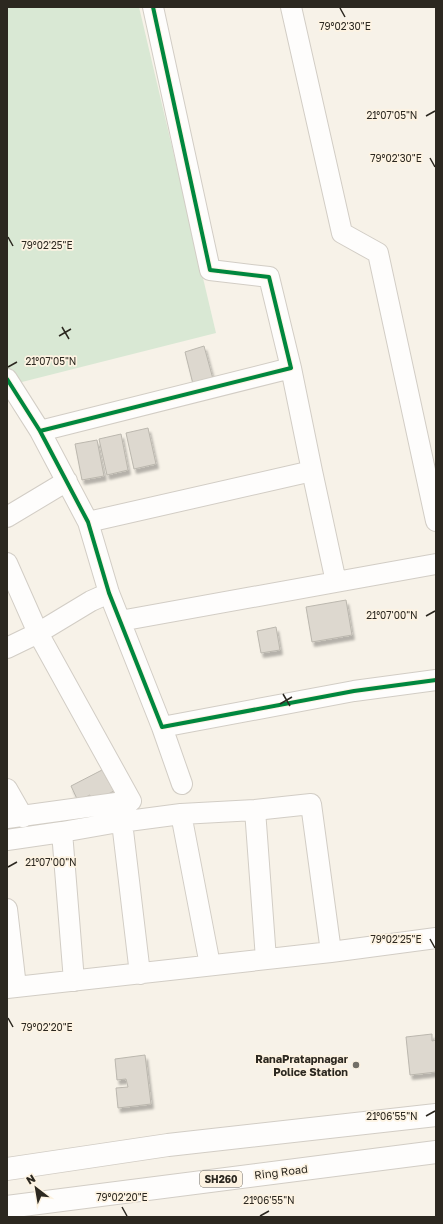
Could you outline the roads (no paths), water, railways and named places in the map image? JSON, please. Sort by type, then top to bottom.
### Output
[{"type":"main road","points":[[7,1168],[168,1146],[436,1115]]},
{"type":"main road","name":"Ring Road","points":[[7,1207],[436,1152]]},
{"type":"street","points":[[153,7],[210,270],[269,277],[291,368],[336,582]]},
{"type":"street","points":[[291,7],[342,233],[378,253],[436,521]]},
{"type":"street","points":[[40,431],[291,368]]},
{"type":"street","points":[[7,379],[40,431],[88,522],[109,593],[162,726],[182,784]]},
{"type":"street","points":[[88,522],[312,471]]},
{"type":"street","points":[[7,517],[67,481]]},
{"type":"street","points":[[7,563],[38,633],[131,801],[15,817],[7,788]]},
{"type":"street","points":[[120,621],[436,564]]},
{"type":"street","points":[[7,648],[38,633],[91,601],[109,593]]},
{"type":"street","points":[[162,726],[354,691],[436,680]]},
{"type":"street","points":[[7,840],[181,814],[255,810],[311,804],[331,952]]},
{"type":"street","points":[[255,810],[266,959]]},
{"type":"street","points":[[181,814],[210,965]]},
{"type":"street","points":[[122,822],[140,974]]},
{"type":"street","points":[[62,832],[74,981]]},
{"type":"street","points":[[7,909],[12,988],[331,952],[436,938]]},
{"type":"place","name":"RanaPratapnagar Police Station","points":[[356,1065]]}]
